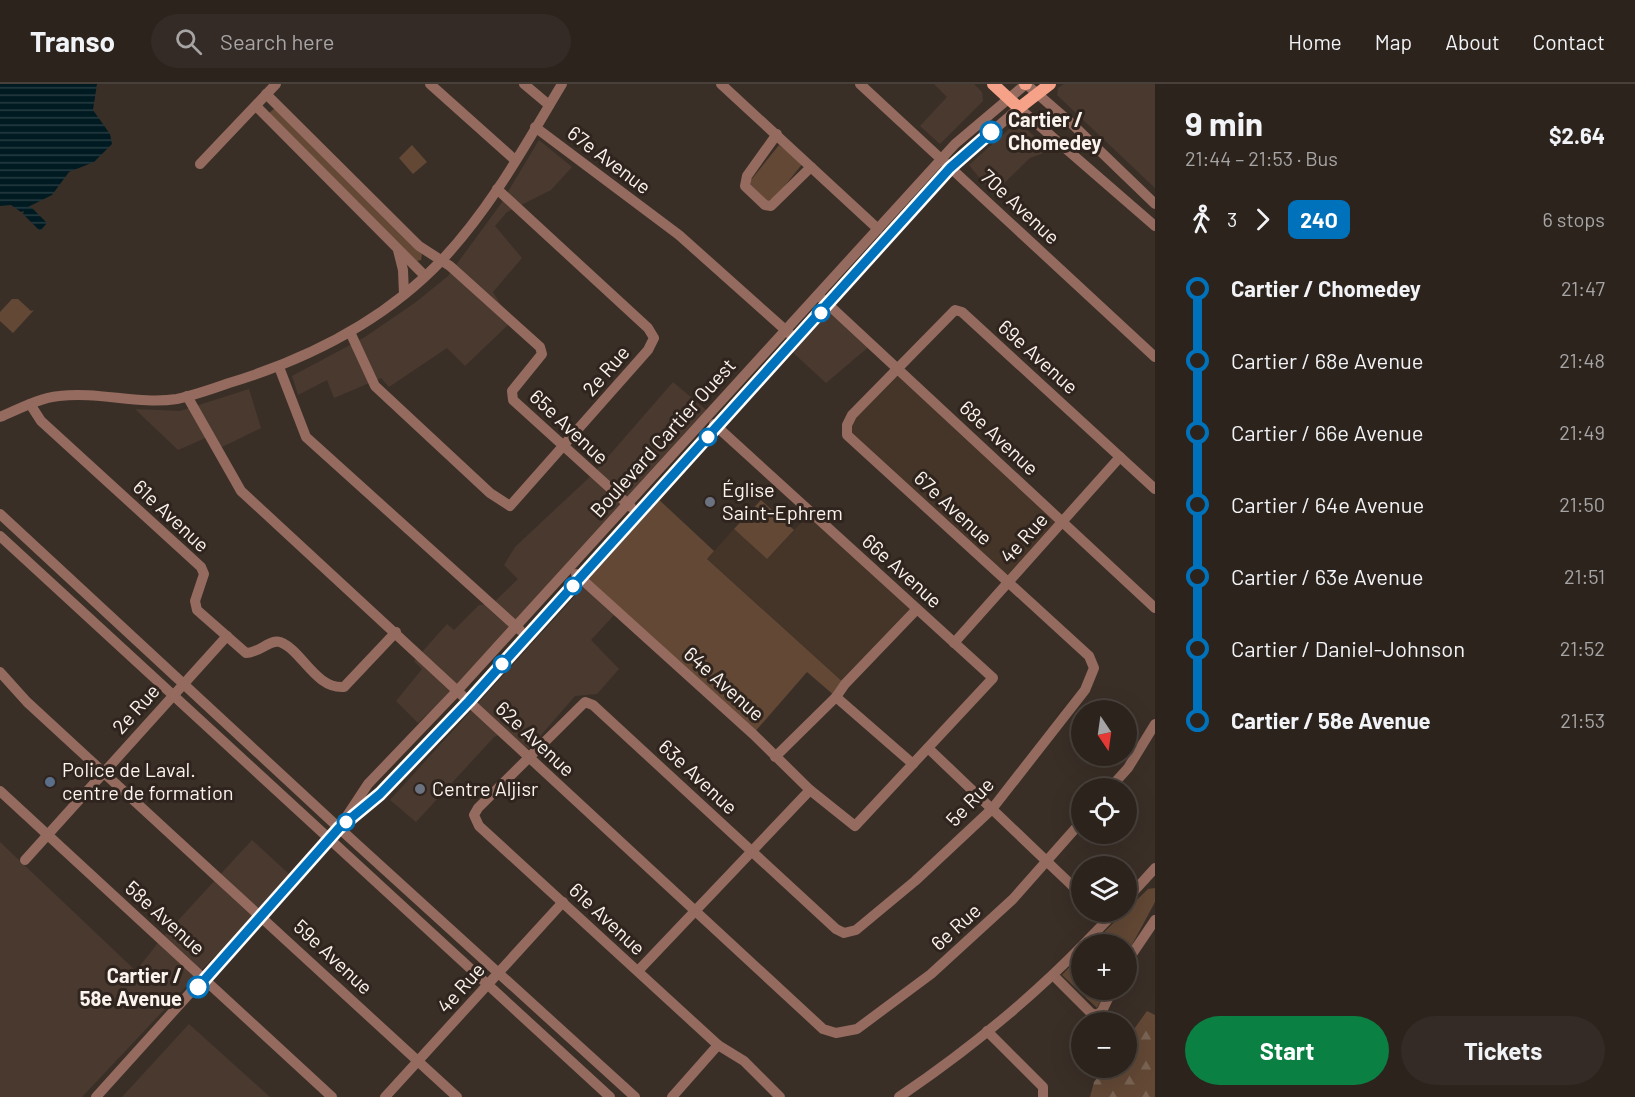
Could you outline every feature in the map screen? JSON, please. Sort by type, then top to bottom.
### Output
[{"type":"main road","points":[[993,84],[1019,108],[1050,84]]},
{"type":"street","points":[[200,164],[276,84]]},
{"type":"street","points":[[430,84],[515,160]]},
{"type":"street","points":[[524,84],[549,105]]},
{"type":"street","points":[[0,417],[30,404],[67,395],[149,401],[187,396],[279,367],[350,332],[404,294],[442,260],[497,189],[562,84]]},
{"type":"street","points":[[721,84],[878,229]]},
{"type":"street","name":"70e Avenue","points":[[860,84],[1155,357]]},
{"type":"street","points":[[1026,84],[1155,204]]},
{"type":"street","name":"Boulevard Cartier Ouest","points":[[339,828],[368,784],[457,691],[941,159],[1008,97],[1026,84]]},
{"type":"street","points":[[266,94],[419,246],[442,260]]},
{"type":"street","points":[[255,106],[425,276]]},
{"type":"street","points":[[1019,108],[1155,226]]},
{"type":"street","name":"Boulevard Cartier Ouest","points":[[96,1097],[339,828],[380,794],[469,701],[829,305],[950,168],[1019,108]]},
{"type":"street","name":"67e Avenue","points":[[535,127],[679,235],[796,340]]},
{"type":"street","points":[[777,134],[747,176],[745,186],[765,205],[771,206],[811,167]]},
{"type":"street","name":"2e Rue","points":[[350,332],[377,389],[490,493],[510,506],[648,350],[654,338],[648,328],[497,189]]},
{"type":"street","points":[[397,247],[403,270],[404,294]]},
{"type":"street","name":"65e Avenue","points":[[442,260],[540,347],[542,354],[512,391],[513,400],[639,513]]},
{"type":"street","name":"68e Avenue","points":[[818,295],[1155,608]]},
{"type":"street","name":"69e Avenue","points":[[897,367],[949,314],[956,310],[962,312],[1155,489]]},
{"type":"street","points":[[279,367],[306,436],[526,636]]},
{"type":"street","name":"67e Avenue","points":[[897,367],[852,416],[847,425],[847,435],[1089,656],[1094,668]]},
{"type":"street","name":"62e Avenue","points":[[187,396],[241,491],[824,1029],[836,1033]]},
{"type":"street","name":"61e Avenue","points":[[30,404],[41,421],[201,567],[204,574],[195,601],[197,610],[246,653],[255,653],[272,642],[282,642],[323,680],[335,688],[344,687],[396,632]]},
{"type":"street","name":"66e Avenue","points":[[706,417],[993,678],[928,748]]},
{"type":"street","name":"4e Rue","points":[[954,643],[1120,457]]},
{"type":"street","points":[[0,514],[339,828],[635,1097]]},
{"type":"street","points":[[0,536],[610,1097]]},
{"type":"street","points":[[23,557],[35,546]]},
{"type":"street","name":"64e Avenue","points":[[569,568],[753,734],[810,790],[855,826],[913,764]]},
{"type":"street","points":[[775,757],[836,697],[845,684],[917,609]]},
{"type":"street","points":[[104,632],[115,621]]},
{"type":"street","name":"2e Rue","points":[[24,860],[226,636]]},
{"type":"street","name":"5e Rue","points":[[844,933],[856,930],[915,881],[992,809],[1085,690],[1094,668]]},
{"type":"street","name":"59e Avenue","points":[[0,672],[27,702],[216,878],[261,916],[457,1097]]},
{"type":"street","points":[[836,697],[913,764],[928,748],[1071,885]]},
{"type":"street","name":"63e Avenue","points":[[528,757],[579,706],[585,702],[593,705],[752,852],[844,933]]},
{"type":"street","points":[[1119,778],[1128,768],[1155,724]]},
{"type":"street","name":"61e Avenue","points":[[528,757],[474,815],[479,826],[718,1046],[744,1061],[780,1097]]},
{"type":"street","points":[[263,779],[273,767]]},
{"type":"street","points":[[638,971],[810,790]]},
{"type":"street","name":"58e Avenue","points":[[0,791],[332,1097]]},
{"type":"street","name":"6e Rue","points":[[836,1033],[857,1029],[931,974],[1014,899],[1071,834]]},
{"type":"street","points":[[1137,889],[1153,874]]},
{"type":"street","name":"4e Rue","points":[[385,1097],[563,902]]},
{"type":"street","points":[[411,914],[421,903]]},
{"type":"street","points":[[1137,947],[1155,920]]},
{"type":"street","points":[[1092,934],[1101,922]]},
{"type":"street","points":[[899,1097],[987,1031],[1071,957]]},
{"type":"street","points":[[1053,975],[1071,993]]},
{"type":"street","points":[[1078,1000],[1091,1013],[1097,1015],[1102,1011],[1107,1000]]},
{"type":"street","points":[[987,1031],[1043,1087],[1042,1097]]},
{"type":"street","points":[[672,1097],[718,1046]]},
{"type":"street","points":[[570,1060],[581,1047]]},
{"type":"shaded area","points":[[934,84],[974,84],[982,92],[983,101],[940,144],[920,126],[947,97]]},
{"type":"shaded area","points":[[1064,84],[1155,84],[1155,188],[1057,95],[1058,88]]},
{"type":"shaded area","points":[[1017,122],[1052,150],[1030,158],[993,194],[969,165]]},
{"type":"shaded area","points":[[539,140],[572,167],[551,190],[507,212],[495,226],[522,258],[493,292],[511,322],[465,366],[447,348],[389,387],[381,378],[334,398],[327,380],[298,395],[292,376],[365,337],[416,302],[448,276],[500,205]]},
{"type":"shaded area","points":[[829,305],[872,344],[826,383],[788,348]]},
{"type":"shaded area","points":[[897,367],[1062,522],[1008,583],[847,435],[852,415]]},
{"type":"shaded area","points":[[673,382],[706,410],[701,418],[513,631],[418,723],[396,701],[422,669],[414,661],[447,624],[454,630],[479,605],[492,604],[518,579],[504,565],[515,547],[593,474]]},
{"type":"shaded area","points":[[249,389],[261,428],[220,448],[210,436],[178,450],[135,409],[180,411]]},
{"type":"shaded area","points":[[811,512],[917,609],[845,684],[707,559],[734,529],[767,559]]},
{"type":"shaded area","points":[[585,585],[617,612],[591,640],[619,669],[597,694],[575,696],[529,749],[505,732],[494,737],[416,822],[390,800]]},
{"type":"shaded area","points":[[252,840],[289,874],[300,872],[261,916],[212,959],[82,1097],[0,1097],[0,842],[136,971],[161,939]]},
{"type":"shaded area","points":[[189,1024],[270,1097],[122,1097]]},
{"type":"green space","points":[[275,108],[422,254],[421,260],[417,261],[269,113]]},
{"type":"green space","points":[[412,145],[427,162],[413,174],[399,158]]},
{"type":"green space","points":[[779,145],[803,163],[775,198],[767,201],[751,185],[751,180]]},
{"type":"green space","points":[[12,299],[18,299],[31,311],[34,310],[13,333],[0,321],[0,312]]},
{"type":"green space","points":[[655,496],[714,551],[707,559],[845,684],[836,697],[807,672],[753,734],[581,578]]},
{"type":"green space","points":[[761,500],[794,530],[767,559],[734,529]]},
{"type":"green space","points":[[1155,888],[1155,902],[1137,935],[1102,934],[1114,922],[1137,922],[1137,900],[1148,889]]},
{"type":"green space","points":[[1071,966],[1071,983],[1062,975]]},
{"type":"green space","points":[[1089,1000],[1101,1000],[1097,1008]]},
{"type":"green space","points":[[1147,1011],[1155,1015],[1155,1097],[1090,1097],[1097,1078],[1137,1078],[1137,1025]]},
{"type":"water","points":[[0,84],[97,84],[93,110],[110,134],[112,144],[94,162],[69,172],[52,195],[28,207],[31,207],[47,223],[40,231],[23,214],[24,211],[21,212],[11,205],[0,206]]},
{"type":"bus line","name":"24O","points":[[198,987],[339,828],[380,794],[469,701],[829,305],[950,168],[991,132]]},
{"type":"place","name":"Cartier / Chomedey","points":[[991,132]]},
{"type":"place","name":"Église Saint-Ephrem","points":[[710,502]]},
{"type":"place","name":"Police de Laval. centre de formation","points":[[50,782]]},
{"type":"place","name":"Centre Aljisr","points":[[420,789]]},
{"type":"place","name":"Cartier / 58e Avenue","points":[[198,987]]}]
